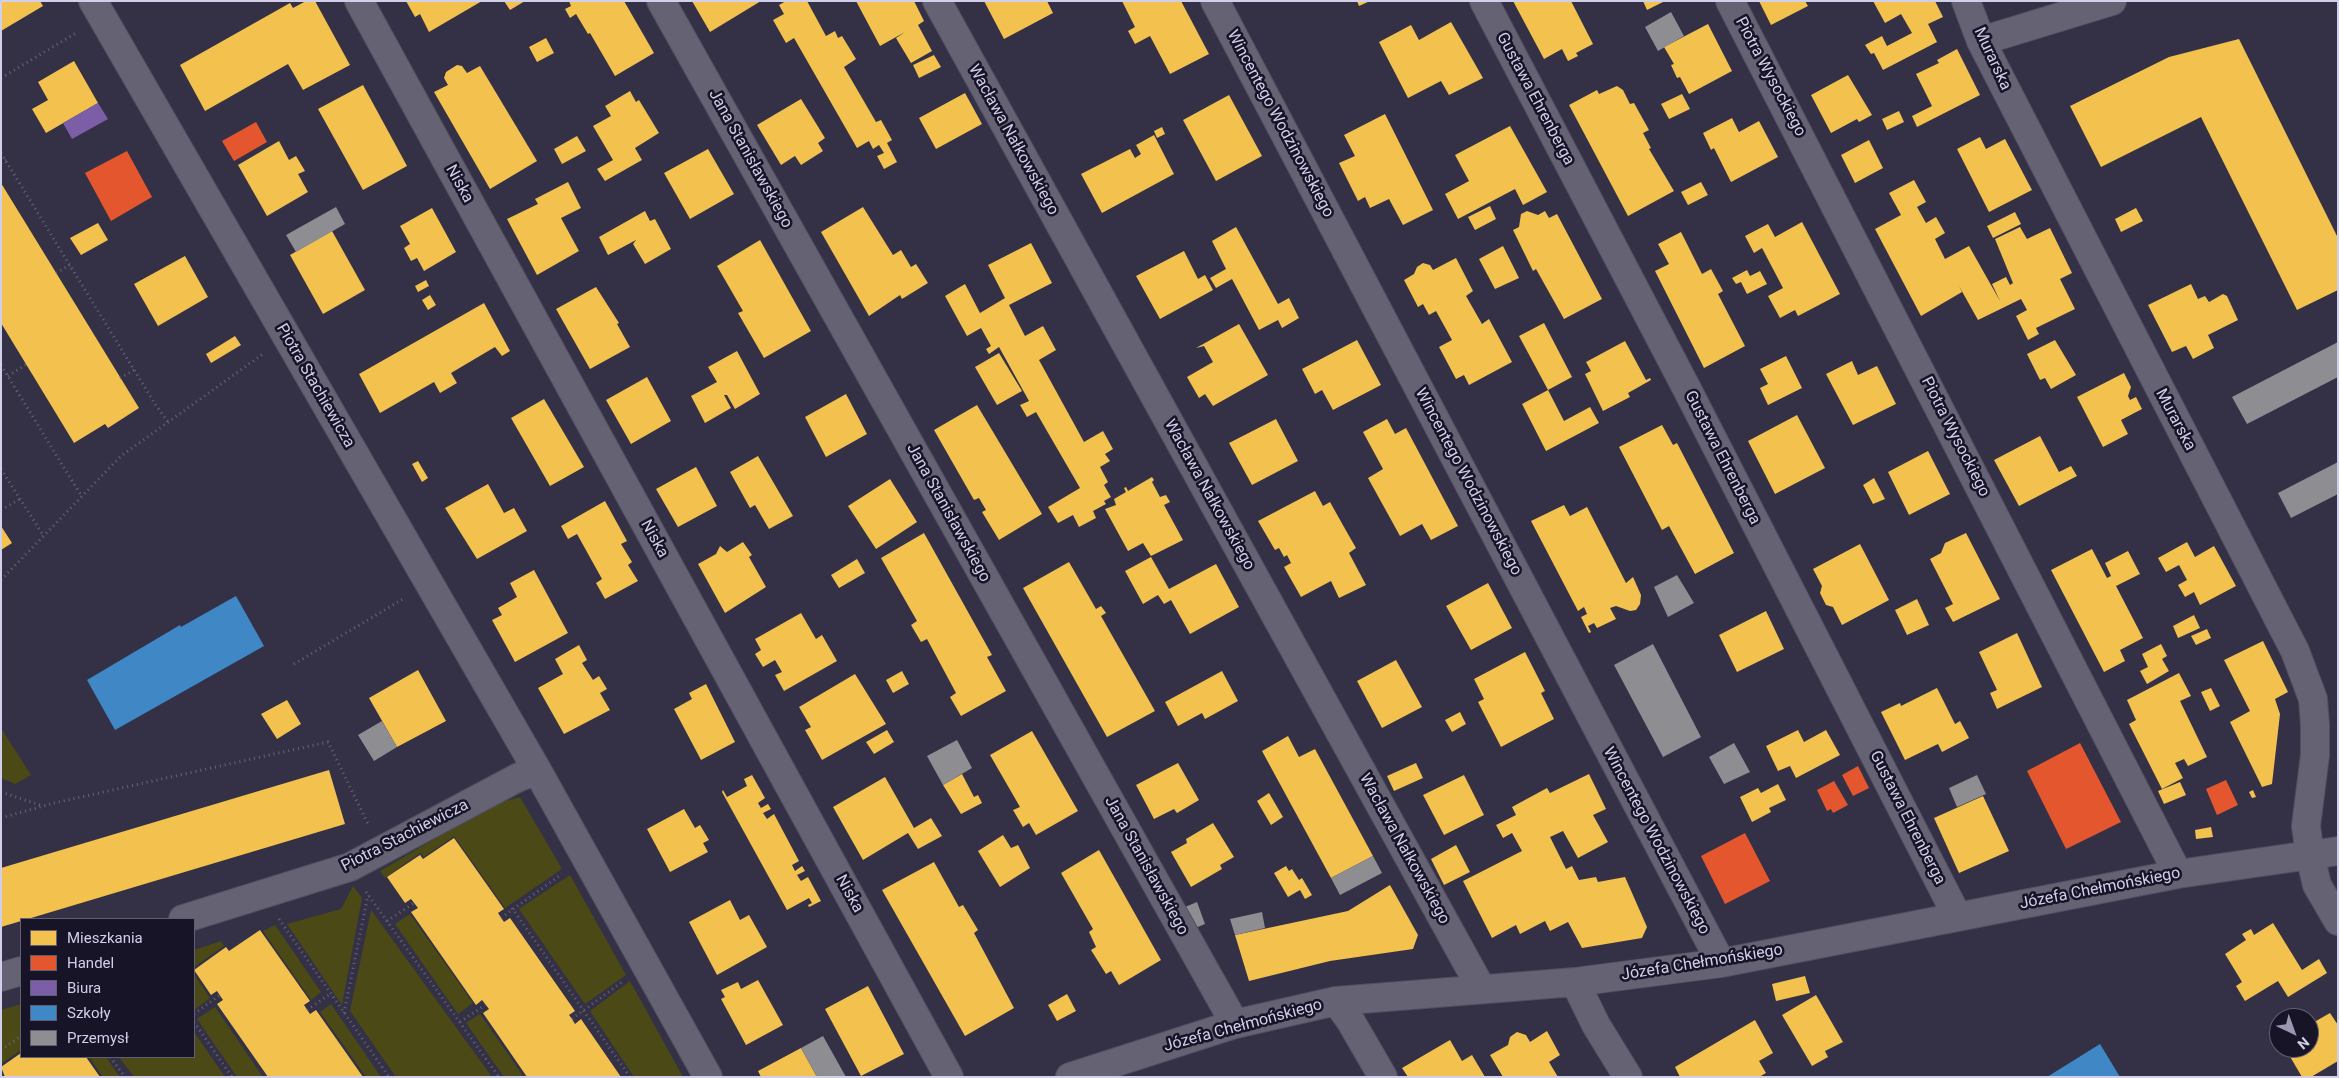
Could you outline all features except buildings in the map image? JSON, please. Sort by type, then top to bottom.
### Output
[{"type":"street","name":"Piotra Stachiewicza","points":[[93,1],[537,770],[708,1077]]},
{"type":"street","name":"Niska","points":[[359,1],[949,1077]]},
{"type":"street","name":"Jana Stanisławskiego","points":[[662,1],[1235,1024]]},
{"type":"street","name":"Wacława Nałkowskiego","points":[[937,1],[1480,988]]},
{"type":"street","name":"Wincentego Wodzinowskiego","points":[[1215,1],[1721,963]]},
{"type":"street","name":"Gustawa Ehrenberga","points":[[1484,1],[1688,391],[1957,916]]},
{"type":"street","name":"Piotra Wysockiego","points":[[1730,1],[2178,874]]},
{"type":"street","name":"Murarska","points":[[1966,1],[1981,41],[2295,651],[2312,699],[2315,725],[2315,755],[2306,826],[2310,855],[2317,885],[2338,920]]},
{"type":"street","points":[[1981,41],[2112,1]]},
{"type":"street","name":"Piotra Stachiewicza","points":[[186,918],[350,867],[517,778],[537,770]]},
{"type":"street","name":"Józefa Chełmońskiego","points":[[1070,1077],[1235,1024],[1336,1000],[1575,982],[1721,963],[2178,874],[2338,851]]},
{"type":"street","points":[[1,977],[20,971]]},
{"type":"street","points":[[1575,982],[1596,1025],[1628,1077]]},
{"type":"street","points":[[1336,1000],[1350,1020],[1383,1077]]},
{"type":"path","points":[[1,78],[77,32]]},
{"type":"path","points":[[1,153],[168,423]]},
{"type":"path","points":[[1,164],[6,160]]},
{"type":"path","points":[[56,273],[70,265]]},
{"type":"path","points":[[1,580],[120,456],[271,348]]},
{"type":"path","points":[[8,376],[27,364]]},
{"type":"path","points":[[1,365],[82,497]]},
{"type":"path","points":[[120,378],[134,370]]},
{"type":"path","points":[[1,469],[43,535]]},
{"type":"path","points":[[1,510],[20,499]]},
{"type":"path","points":[[294,664],[410,594]]},
{"type":"path","points":[[1,818],[43,806],[328,742],[365,814],[370,830]]},
{"type":"path","points":[[1,792],[43,806]]},
{"type":"path","points":[[350,867],[499,1077]]},
{"type":"path","points":[[502,918],[512,908],[564,873]]},
{"type":"path","points":[[344,1013],[368,894]]},
{"type":"path","points":[[387,921],[414,903]]},
{"type":"path","points":[[512,908],[630,1077]]},
{"type":"path","points":[[280,921],[388,1077]]},
{"type":"path","points":[[307,1010],[330,994]]},
{"type":"path","points":[[572,1019],[608,994]]},
{"type":"path","points":[[195,1013],[220,995]]},
{"type":"path","points":[[460,1022],[485,1005]]},
{"type":"path","points":[[195,1023],[232,1077]]},
{"type":"path","points":[[1,1050],[20,1037]]},
{"type":"path","points":[[111,1058],[124,1077]]},
{"type":"shaded area","points":[[1,728],[31,775],[15,784],[1,778]]},
{"type":"shaded area","points":[[520,797],[562,869],[505,908],[454,836],[424,857],[420,853],[385,878],[380,871],[494,804]]},
{"type":"shaded area","points":[[570,875],[626,975],[585,1004],[519,909]]},
{"type":"shaded area","points":[[353,886],[362,898],[342,1005],[287,924],[341,909]]},
{"type":"shaded area","points":[[371,910],[492,1077],[396,1077],[350,1011]]},
{"type":"shaded area","points":[[410,914],[473,1003],[458,1014],[395,924]]},
{"type":"shaded area","points":[[275,925],[321,992],[311,1000],[263,931]]},
{"type":"shaded area","points":[[221,941],[224,946],[195,966],[195,950]]},
{"type":"shaded area","points":[[195,976],[210,998],[195,1009]]},
{"type":"shaded area","points":[[630,981],[683,1077],[634,1077],[590,1011]]},
{"type":"shaded area","points":[[20,1004],[20,1051],[1,1064],[1,1010]]},
{"type":"shaded area","points":[[331,1004],[381,1077],[366,1077],[320,1012]]},
{"type":"shaded area","points":[[215,1007],[263,1077],[237,1077],[197,1019]]},
{"type":"shaded area","points":[[480,1014],[524,1077],[504,1077],[466,1023]]},
{"type":"shaded area","points":[[195,1033],[225,1077],[134,1077],[120,1058],[195,1058]]},
{"type":"shaded area","points":[[90,1058],[107,1058],[120,1077],[103,1077]]}]
